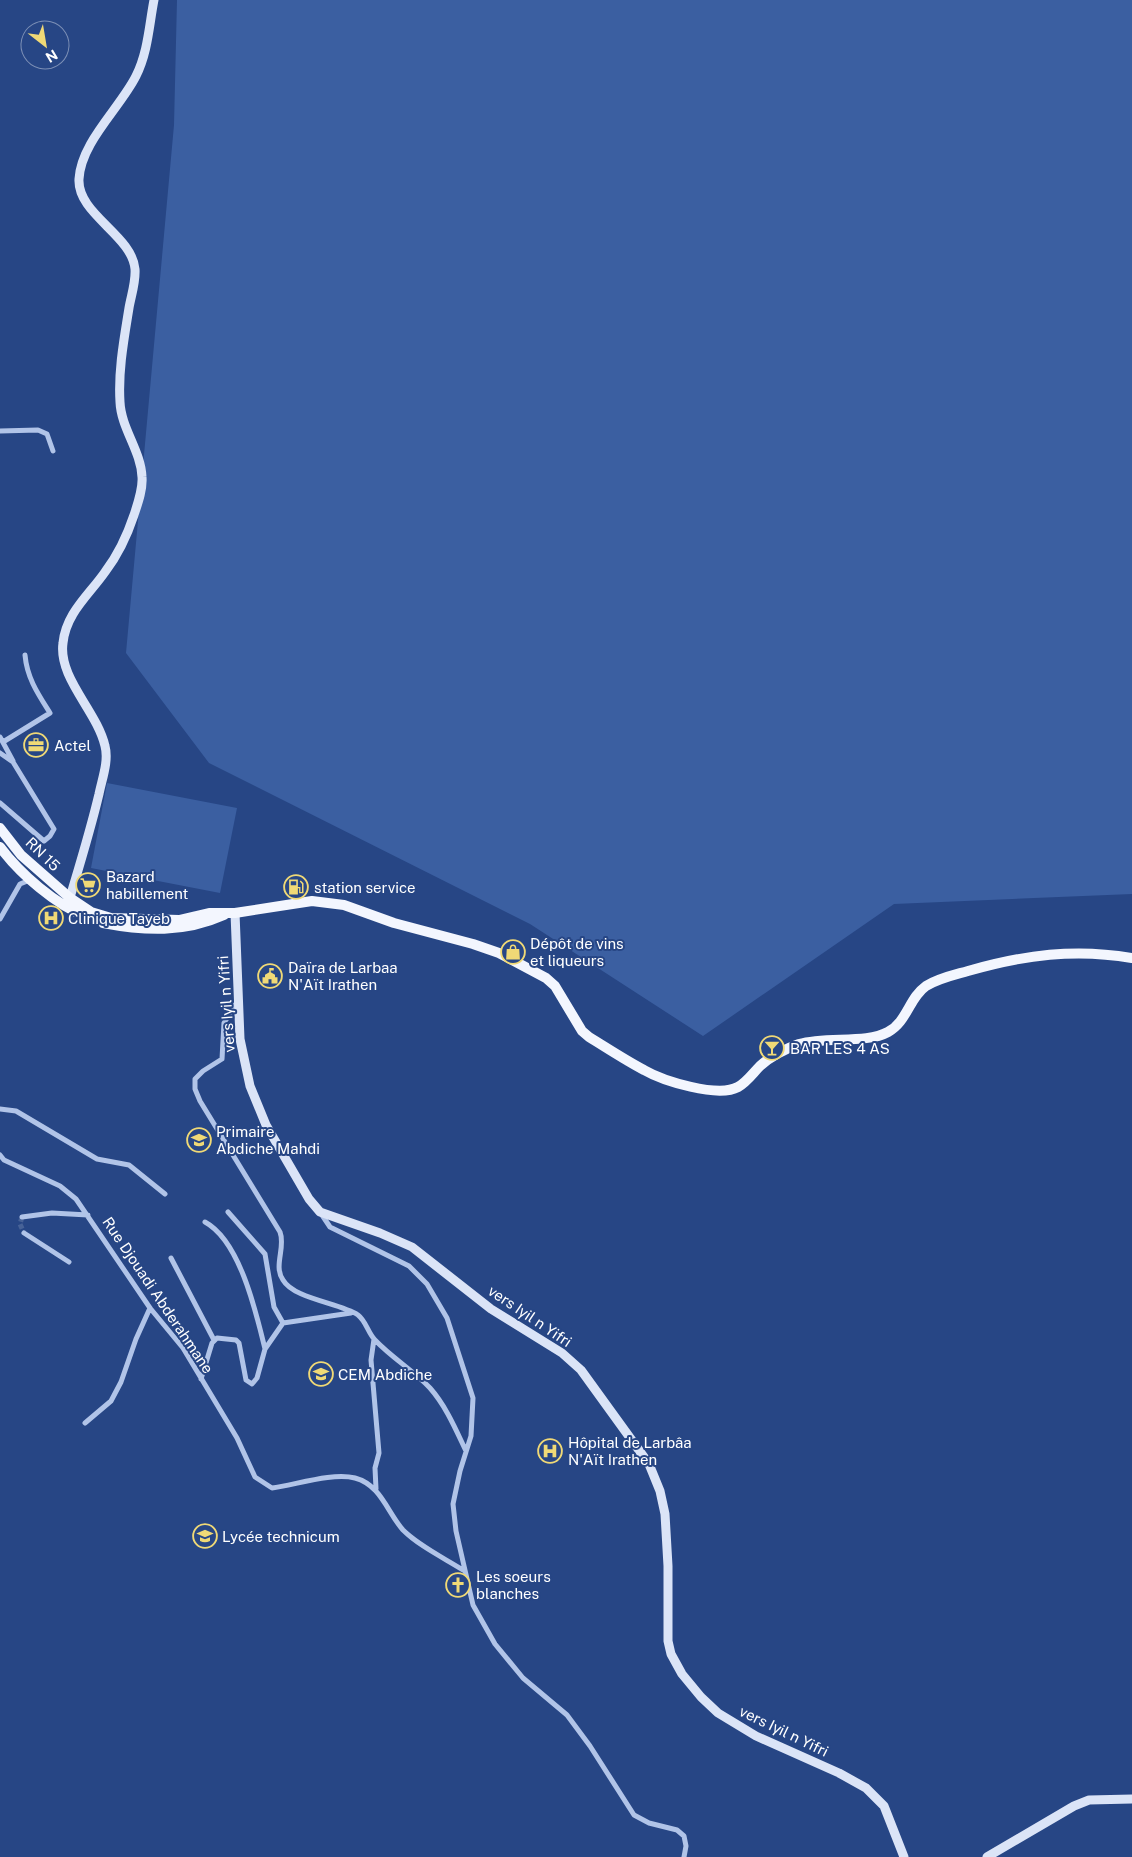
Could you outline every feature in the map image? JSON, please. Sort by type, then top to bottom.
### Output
[{"type":"main road","points":[[69,902],[89,837],[104,770],[106,749],[89,708],[68,674],[62,643],[77,606],[104,573],[127,536],[142,481],[141,467],[123,423],[120,403],[124,339],[135,278],[134,264],[124,245],[87,202],[79,181],[83,163],[90,148],[107,118],[124,97],[143,60],[154,0]]},
{"type":"main road","name":"RN 15","points":[[0,828],[21,855],[69,902]]},
{"type":"main road","name":"RN 15","points":[[0,847],[16,868],[30,879],[69,902],[91,912],[111,918],[170,921],[189,919],[209,913],[231,914],[279,905],[312,901],[329,902],[344,905],[394,923],[473,944],[499,953],[546,978],[555,986],[582,1031],[645,1071],[674,1081],[720,1091],[740,1086],[770,1058],[799,1045],[826,1039],[881,1036],[902,1020],[918,992],[950,975],[1010,959],[1054,953],[1080,952],[1132,958]]},
{"type":"main road","name":"vers Iγil n Yifri","points":[[231,914],[240,1039],[250,1086],[266,1126],[309,1199],[320,1212],[380,1233],[412,1247],[491,1309],[562,1353],[581,1370],[649,1464],[660,1491],[665,1514],[668,1566],[668,1641],[671,1654],[682,1674],[701,1697],[718,1713],[756,1736],[839,1773],[866,1788],[884,1806],[904,1857]]},
{"type":"main road","points":[[987,1857],[1074,1806],[1089,1800],[1132,1799]]},
{"type":"street","points":[[0,431],[38,430],[47,434],[53,450]]},
{"type":"street","points":[[0,803],[44,841],[54,829],[1,739],[50,713],[32,685],[26,671],[25,656]]},
{"type":"street","points":[[0,753],[13,762]]},
{"type":"street","points":[[0,918],[20,884],[30,879]]},
{"type":"street","points":[[238,1001],[224,1023],[222,1059],[203,1071],[196,1079],[195,1089],[200,1101],[219,1130],[239,1167],[280,1232],[283,1239],[280,1263],[281,1279],[286,1285],[302,1294],[362,1318],[374,1339],[429,1387],[438,1398],[466,1451]]},
{"type":"street","points":[[0,1109],[16,1111],[97,1159],[129,1165],[165,1194]]},
{"type":"street","name":"Rue Djouadi Abderahmane","points":[[0,1154],[4,1160],[60,1186],[76,1199],[150,1308],[183,1348],[237,1438],[250,1470],[263,1485],[272,1488],[338,1477],[354,1478],[376,1489],[403,1529],[463,1570]]},
{"type":"street","points":[[228,1212],[265,1254],[274,1307],[283,1323]]},
{"type":"street","points":[[320,1212],[330,1227],[409,1266],[427,1284],[447,1318],[473,1398],[471,1436],[454,1504],[463,1570],[473,1605],[495,1644],[523,1678],[567,1715],[590,1746],[634,1814],[649,1823],[677,1830],[684,1836],[686,1846],[684,1857]]},
{"type":"street","points":[[22,1217],[52,1213],[88,1215]]},
{"type":"street","points":[[205,1222],[216,1228],[223,1237],[246,1281],[265,1349]]},
{"type":"street","points":[[24,1233],[69,1262]]},
{"type":"street","points":[[170,1258],[214,1340],[201,1379]]},
{"type":"street","points":[[85,1422],[111,1401],[121,1382],[136,1338],[150,1308]]},
{"type":"street","points":[[214,1340],[233,1338],[236,1340],[239,1344],[246,1380],[250,1384],[257,1378],[265,1349],[283,1323],[352,1313]]},
{"type":"street","points":[[374,1339],[372,1360],[379,1453],[376,1468],[376,1489]]},
{"type":"shaded area","points":[[177,0],[1132,0],[1132,894],[894,904],[703,1036],[530,924],[209,763],[126,653],[174,125]]},
{"type":"shaded area","points":[[107,783],[237,808],[220,893],[91,868]]},
{"type":"tunnel","points":[[22,1217],[20,1224],[24,1233]]},
{"type":"place","name":"Actel","points":[[36,745]]},
{"type":"place","name":"Bazard habillement","points":[[88,885]]},
{"type":"place","name":"station service","points":[[296,887]]},
{"type":"place","name":"Clinique Tayeb","points":[[51,918]]},
{"type":"place","name":"Dépôt de vins et liqueurs","points":[[513,952]]},
{"type":"place","name":"Daïra de Larbaa N'Aït Irathen","points":[[270,976]]},
{"type":"place","name":"BAR LES 4 AS","points":[[772,1048]]},
{"type":"place","name":"Primaire Abdiche Mahdi","points":[[199,1140]]},
{"type":"place","name":"CEM Abdiche","points":[[321,1374]]},
{"type":"place","name":"Hôpital de Larbâa N'Aït Irathen","points":[[550,1451]]},
{"type":"place","name":"Lycée technicum","points":[[205,1536]]},
{"type":"place","name":"Les soeurs blanches","points":[[458,1585]]}]
